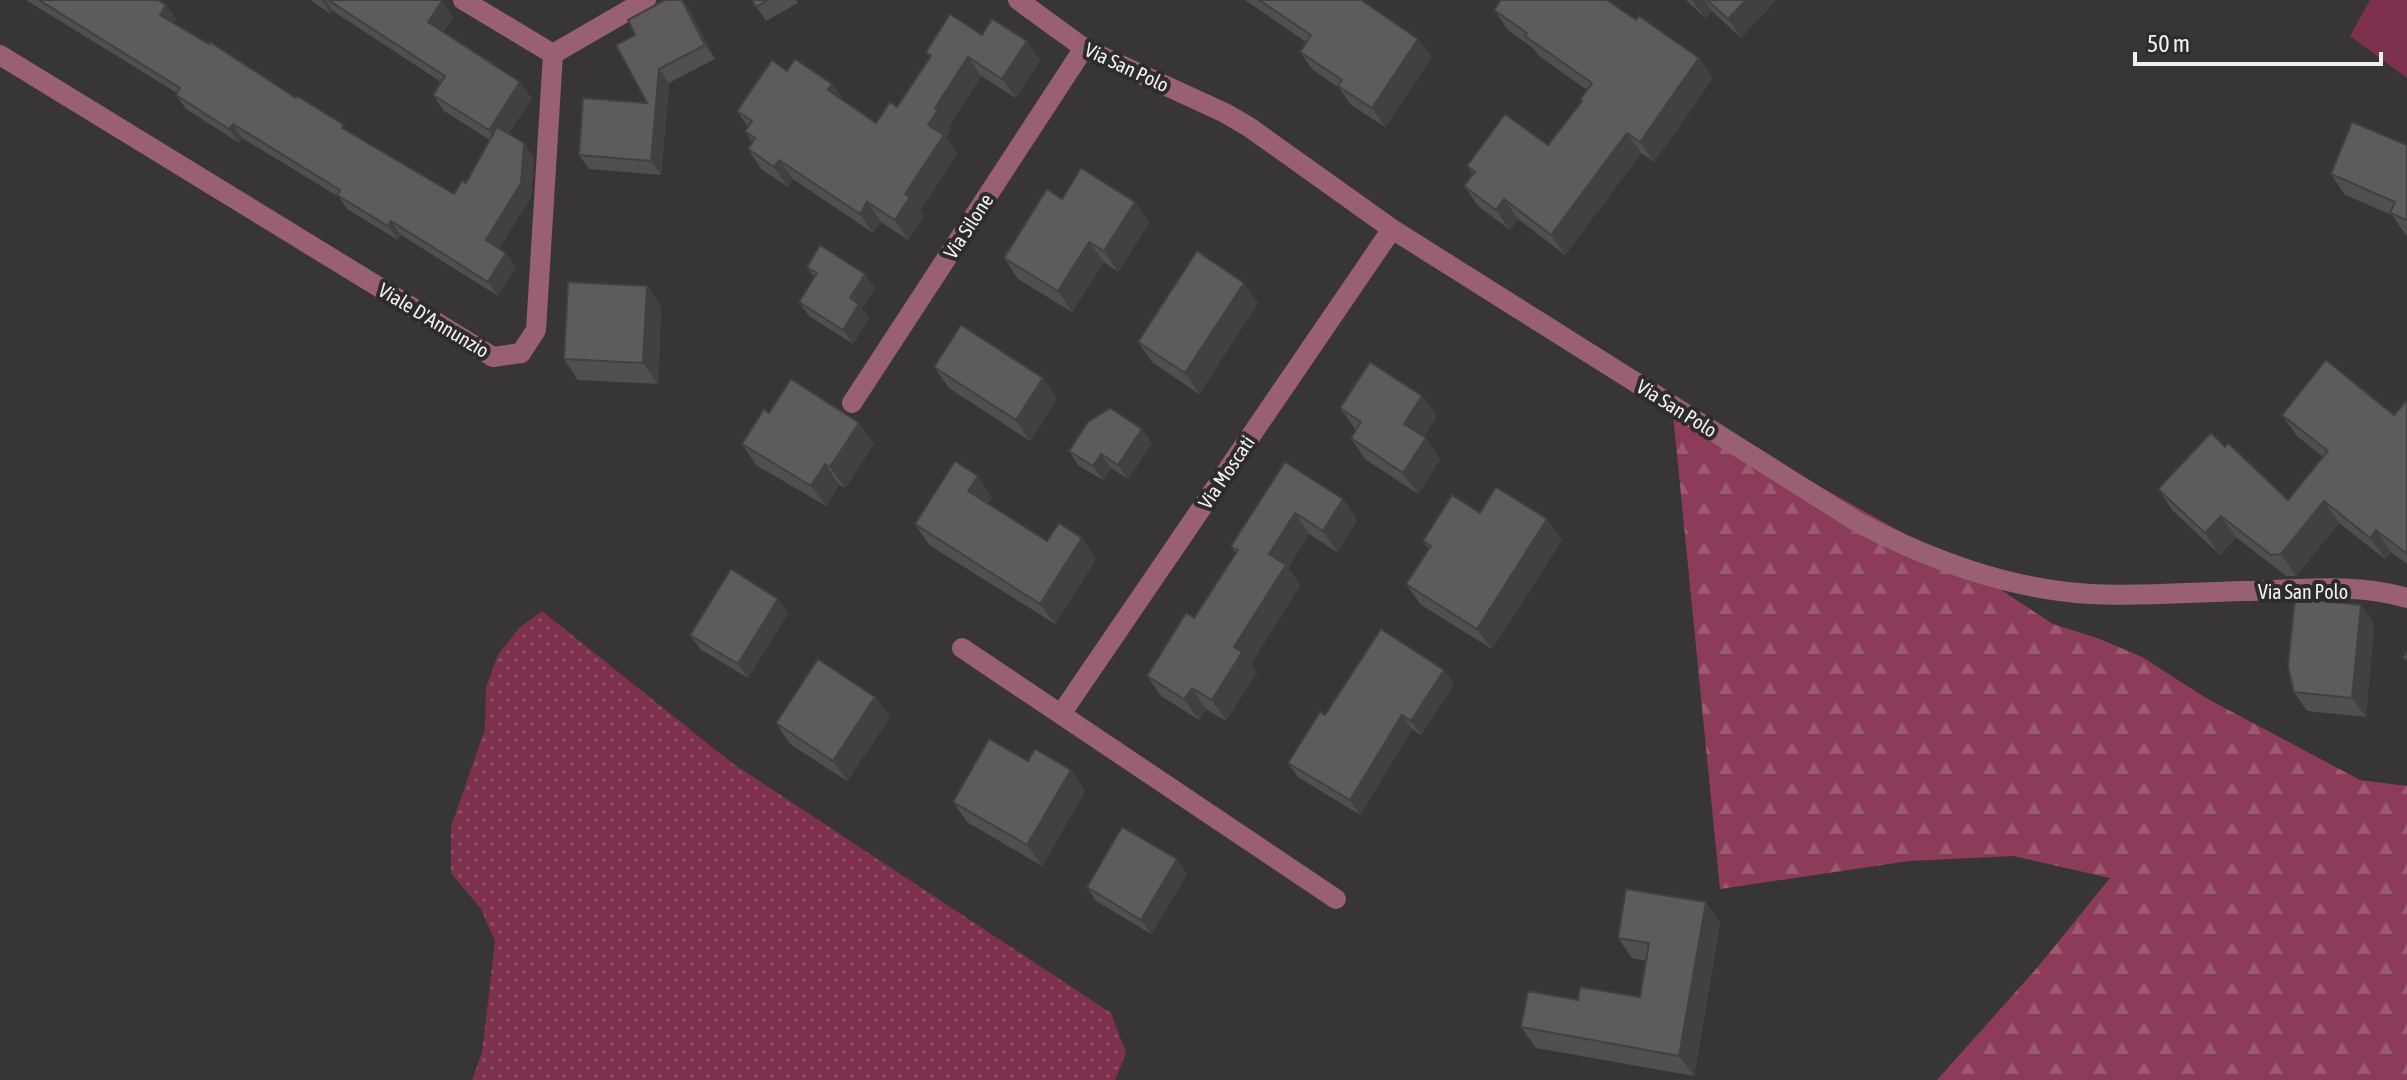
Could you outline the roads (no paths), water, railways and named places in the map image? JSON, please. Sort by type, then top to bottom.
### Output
[{"type":"street","points":[[463,0],[553,54],[646,0]]},
{"type":"street","name":"Via San Polo","points":[[1018,0],[1084,48],[1237,120],[1392,229],[1859,523],[1905,547],[1952,566],[2053,589],[2091,594],[2338,589],[2390,593],[2407,598]]},
{"type":"street","name":"Via Silone","points":[[852,403],[1084,48]]},
{"type":"street","name":"Viale D'Annunzio","points":[[0,55],[493,357],[521,353],[536,330],[553,54]]},
{"type":"street","name":"Via Moscati","points":[[1061,714],[1392,229]]},
{"type":"street","points":[[962,648],[1336,899]]}]
